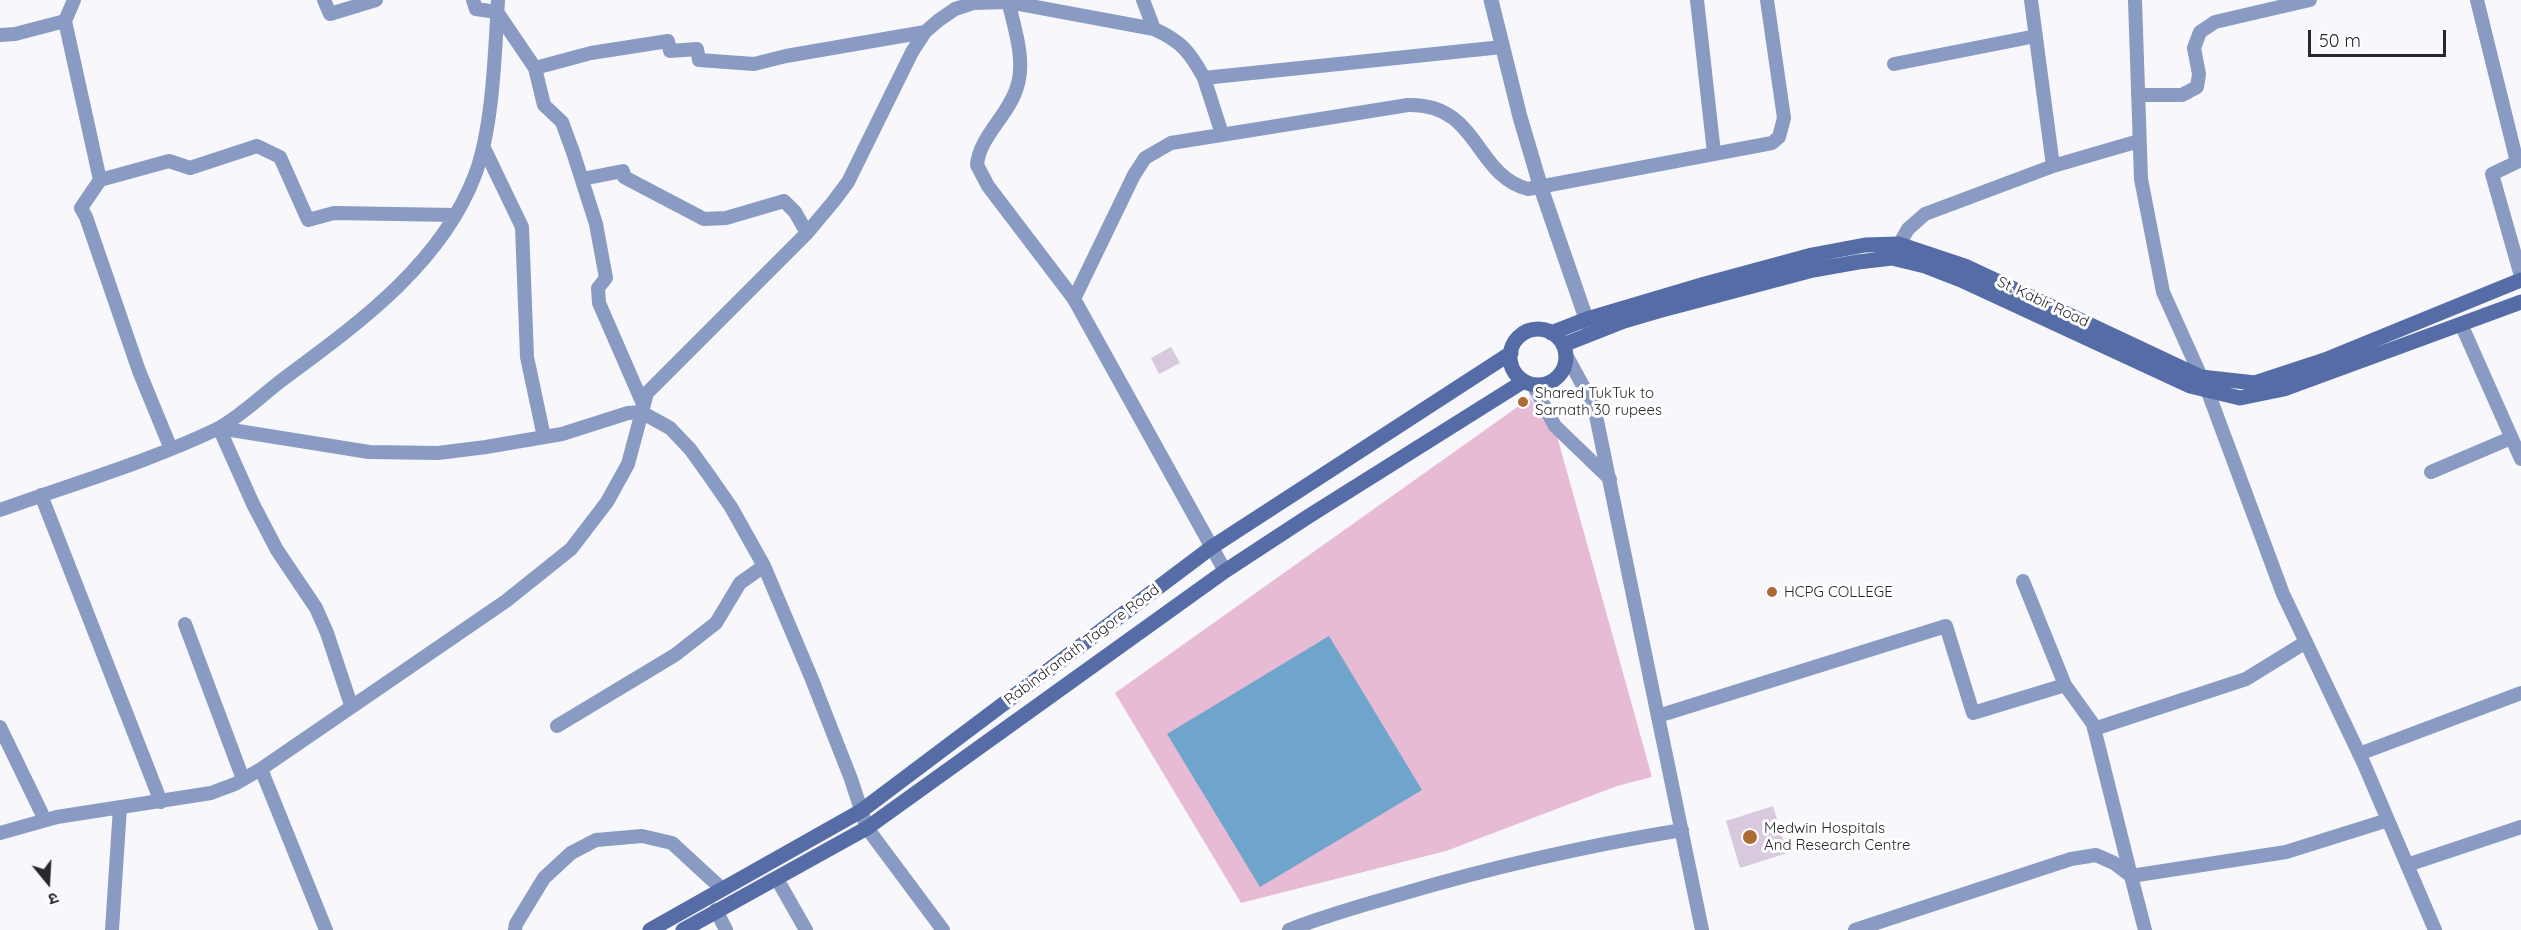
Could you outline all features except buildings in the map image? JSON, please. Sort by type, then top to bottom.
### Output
[{"type":"main road","name":"St. Kabir Road","points":[[1564,349],[1589,327],[1705,284],[1812,255],[1865,245],[1899,244],[1965,266],[2201,377],[2255,383],[2325,360],[2521,278]]},
{"type":"main road","name":"St. Kabir Road","points":[[1551,333],[1658,311],[1813,270],[1892,258],[1925,266],[1961,280],[2148,368],[2208,392],[2240,398],[2284,389],[2521,302]]},
{"type":"main road","name":"Rabindranath Tagore Road","points":[[650,930],[861,811],[1212,547],[1510,352],[1513,344],[1526,333],[1543,330],[1551,333]]},
{"type":"main road","points":[[1551,333],[1564,349]]},
{"type":"main road","name":"Rabindranath Tagore Road","points":[[683,930],[867,828],[1225,572],[1309,516],[1529,383],[1550,382],[1563,370],[1564,349]]},
{"type":"main road","points":[[1510,352],[1513,369],[1529,383]]},
{"type":"street","points":[[74,0],[65,21],[100,180]]},
{"type":"street","points":[[324,0],[330,14],[376,0]]},
{"type":"street","points":[[473,0],[476,9],[498,6]]},
{"type":"street","points":[[1143,0],[1154,29]]},
{"type":"street","points":[[1491,0],[1541,188],[1589,327]]},
{"type":"street","points":[[1697,0],[1714,153]]},
{"type":"street","points":[[1074,300],[1134,175],[1145,158],[1171,143],[1408,105],[1426,105],[1442,110],[1458,122],[1505,178],[1516,186],[1528,189],[1772,143],[1779,137],[1783,126],[1767,0]]},
{"type":"street","points":[[2031,0],[2053,166]]},
{"type":"street","points":[[2135,0],[2141,179],[2163,292],[2208,392],[2283,594],[2359,754],[2435,930]]},
{"type":"street","points":[[2138,95],[2182,95],[2198,87],[2199,74],[2194,48],[2200,32],[2215,22],[2310,0]]},
{"type":"street","points":[[2477,0],[2517,162],[2492,174],[2521,278]]},
{"type":"street","points":[[1009,1],[1019,62],[1017,87],[981,149],[977,165],[988,186],[1074,300],[1225,572]]},
{"type":"street","points":[[0,833],[45,820],[211,793],[243,779],[261,769],[506,600],[571,549],[607,502],[627,464],[637,434],[642,408],[653,386],[807,233],[848,182],[912,52],[925,32],[955,9],[973,3],[1009,1],[1154,29],[1174,38],[1185,49],[1204,78],[1222,134]]},
{"type":"street","points":[[498,6],[535,68],[544,105],[562,122],[596,224],[606,278],[598,288],[599,303],[642,408],[670,428],[690,449],[731,507],[764,566],[811,676],[867,828],[943,930]]},
{"type":"street","points":[[0,510],[171,449],[219,428],[367,317],[399,287],[455,214],[475,175],[484,148],[498,6]]},
{"type":"street","points":[[0,35],[15,34],[65,21]]},
{"type":"street","points":[[535,68],[591,53],[668,41],[669,51],[697,49],[699,60],[754,64],[786,56],[925,32]]},
{"type":"street","points":[[1894,64],[2036,36]]},
{"type":"street","points":[[1204,78],[1502,47]]},
{"type":"street","points":[[1892,258],[1908,229],[1925,214],[2053,166],[2139,141]]},
{"type":"street","points":[[171,449],[139,371],[81,208],[100,180],[168,161],[189,168],[257,146],[280,157],[308,220],[334,213],[455,214]]},
{"type":"street","points":[[484,148],[522,227],[527,357],[544,437]]},
{"type":"street","points":[[582,179],[623,171],[624,177],[704,219],[726,218],[784,201],[795,212],[807,233]]},
{"type":"street","points":[[2461,324],[2521,459]]},
{"type":"street","points":[[1564,349],[1594,406],[1702,930]]},
{"type":"street","points":[[1529,383],[1556,426],[1610,479]]},
{"type":"street","points":[[219,428],[369,452],[438,453],[544,437],[642,408]]},
{"type":"street","points":[[219,428],[253,504],[277,550],[316,608],[327,633],[351,705]]},
{"type":"street","points":[[2430,472],[2511,438]]},
{"type":"street","points":[[40,495],[161,802]]},
{"type":"street","points":[[557,726],[675,655],[716,623],[740,583],[764,566]]},
{"type":"street","points":[[2023,580],[2065,686],[2093,724],[2145,930]]},
{"type":"street","points":[[185,624],[243,779]]},
{"type":"street","points":[[1658,716],[1946,626],[1973,713],[2065,686]]},
{"type":"street","points":[[2094,729],[2246,679],[2306,642]]},
{"type":"street","points":[[2359,754],[2521,693]]},
{"type":"street","points":[[0,727],[45,820]]},
{"type":"street","points":[[261,769],[326,930]]},
{"type":"street","points":[[112,930],[120,807]]},
{"type":"street","points":[[1855,930],[2071,859],[2096,855],[2114,863],[2131,876],[2286,852],[2388,820]]},
{"type":"street","points":[[2407,865],[2521,827]]},
{"type":"street","points":[[1289,930],[1388,898],[1524,860],[1586,846],[1682,830]]},
{"type":"street","points":[[515,930],[516,924],[544,878],[571,853],[596,840],[642,836],[672,843],[722,889]]},
{"type":"street","points":[[777,879],[806,930]]},
{"type":"street","points":[[716,910],[726,930]]},
{"type":"shaded area","points":[[1530,398],[1557,436],[1652,777],[1617,786],[1446,851],[1241,903],[1115,693]]},
{"type":"water","points":[[1329,636],[1422,790],[1260,887],[1167,734]]},
{"type":"place","name":"Shared TukTuk to Sarnath 30 rupees","points":[[1523,402]]},
{"type":"place","name":"HCPG COLLEGE","points":[[1772,592]]},
{"type":"place","name":"Medwin Hospitals And Research Centre","points":[[1750,837]]}]
